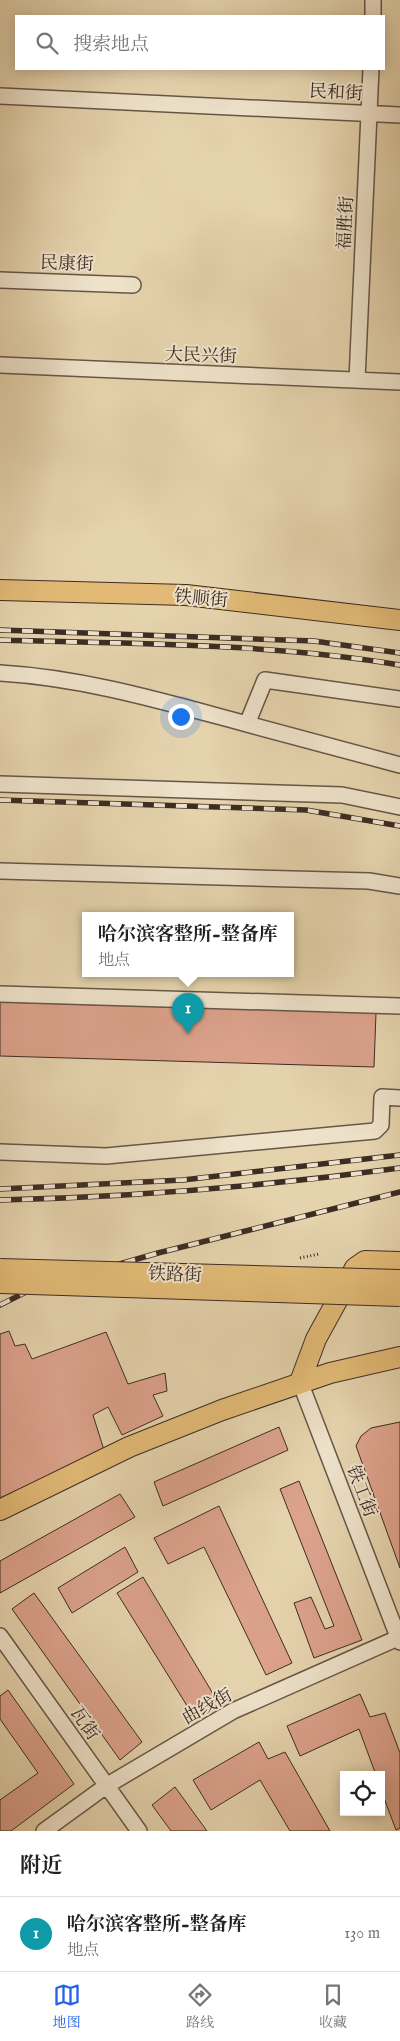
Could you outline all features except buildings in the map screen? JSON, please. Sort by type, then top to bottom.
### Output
[{"type":"main road","name":"铁顺街","points":[[0,590],[186,595],[400,620]]},
{"type":"main road","points":[[300,1382],[316,1339],[355,1268],[365,1261],[400,1262]]},
{"type":"main road","name":"铁路街","points":[[0,1269],[400,1280]]},
{"type":"main road","points":[[0,1283],[400,1296]]},
{"type":"main road","points":[[0,1510],[130,1447],[222,1410],[330,1372],[400,1357]]},
{"type":"street","points":[[373,15],[374,0]]},
{"type":"street","name":"福胜街","points":[[357,380],[371,70]]},
{"type":"street","name":"民和街","points":[[0,96],[369,112],[400,115]]},
{"type":"street","name":"民康街","points":[[0,280],[133,285]]},
{"type":"street","name":"大民兴街","points":[[0,365],[400,382]]},
{"type":"street","points":[[0,673],[38,675],[106,687],[400,765]]},
{"type":"street","points":[[247,724],[265,680],[400,699]]},
{"type":"street","points":[[0,784],[342,795],[400,807]]},
{"type":"street","points":[[0,871],[369,881],[400,886]]},
{"type":"street","points":[[0,994],[400,1006]]},
{"type":"street","points":[[0,1152],[106,1156],[375,1131],[381,1125],[382,1098],[400,1098]]},
{"type":"street","name":"铁工街","points":[[300,1382],[399,1639]]},
{"type":"street","name":"瓦街","points":[[0,1636],[139,1831]]},
{"type":"street","name":"曲线街","points":[[44,1831],[106,1786],[233,1711],[399,1639]]},
{"type":"railway","points":[[0,630],[314,641],[400,653]]},
{"type":"railway","points":[[0,640],[250,648],[301,652],[400,665]]},
{"type":"railway","points":[[0,800],[306,810],[400,826]]},
{"type":"railway","points":[[0,1189],[183,1180],[400,1155]]},
{"type":"railway","points":[[0,1200],[200,1190],[400,1168]]},
{"type":"railway","points":[[0,1305],[32,1289],[158,1253],[400,1192]]},
{"type":"place","name":"哈尔滨客整所-整备库","points":[[188,1034]]}]
